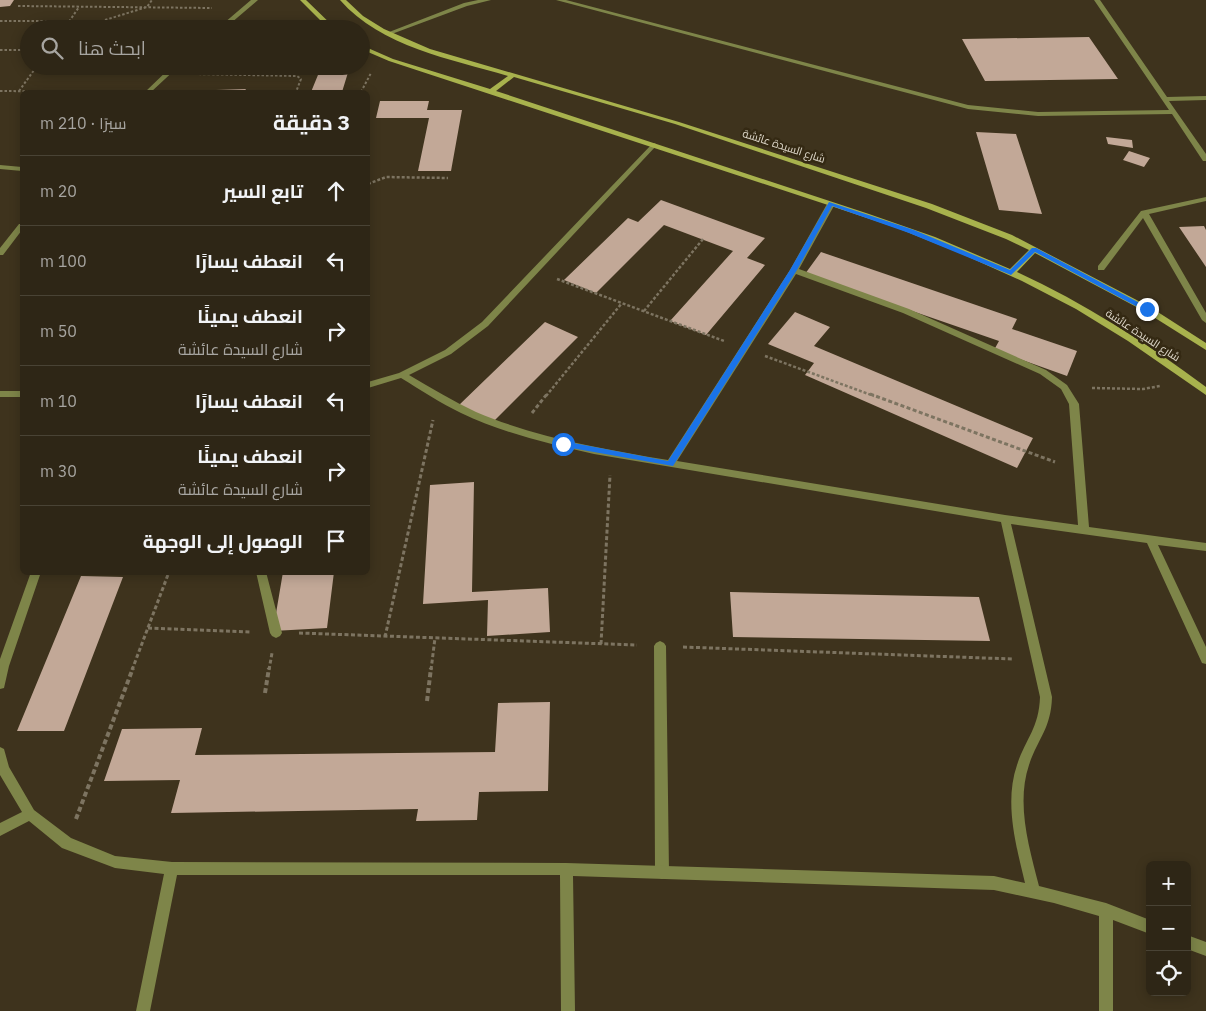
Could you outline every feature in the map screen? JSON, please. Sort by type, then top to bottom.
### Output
[{"type":"street","points":[[231,20],[255,0]]},
{"type":"street","points":[[302,0],[323,20]]},
{"type":"street","name":"شارع السيدة عائشة","points":[[343,0],[363,20]]},
{"type":"street","points":[[387,34],[466,4],[488,0]]},
{"type":"street","points":[[559,0],[968,107],[1038,114],[1174,112]]},
{"type":"street","points":[[1097,0],[1206,159]]},
{"type":"street","name":"شارع السيدة عائشة","points":[[370,25],[387,34],[428,50],[677,123],[947,213],[1009,237],[1147,309],[1206,347]]},
{"type":"street","name":"شارع السيدة عائشة","points":[[370,51],[391,60],[654,145],[912,232],[1011,273],[1074,305],[1130,339],[1186,376],[1206,392]]},
{"type":"street","points":[[150,90],[167,75]]},
{"type":"street","points":[[491,92],[513,75]]},
{"type":"street","points":[[1165,99],[1206,98]]},
{"type":"street","points":[[370,384],[402,375],[448,352],[485,324],[654,145]]},
{"type":"street","points":[[0,167],[20,168]]},
{"type":"street","points":[[1101,268],[1137,220],[1144,214],[1156,209],[1206,199]]},
{"type":"street","points":[[670,464],[794,270],[831,204]]},
{"type":"street","points":[[1144,214],[1206,320]]},
{"type":"street","points":[[0,252],[20,228]]},
{"type":"street","points":[[1011,273],[1034,250]]},
{"type":"street","points":[[794,270],[906,311],[1043,372],[1064,387],[1074,404],[1084,531]]},
{"type":"street","points":[[402,375],[438,397],[475,415],[518,431],[563,444],[611,454],[1005,519],[1206,547]]},
{"type":"street","points":[[0,394],[20,394]]},
{"type":"street","points":[[1005,519],[1046,697],[1046,714],[1036,742],[1028,752],[1020,776],[1018,804],[1021,834],[1033,890]]},
{"type":"street","points":[[1151,540],[1206,659]]},
{"type":"street","points":[[0,684],[3,666],[35,575]]},
{"type":"street","points":[[262,575],[276,632]]},
{"type":"street","points":[[660,646],[662,872]]},
{"type":"street","points":[[0,753],[3,769],[30,814],[67,843],[115,862],[172,868],[566,869],[994,883],[1033,890],[1106,910],[1146,925]]},
{"type":"street","points":[[0,830],[30,814]]},
{"type":"street","points":[[142,1011],[172,868]]},
{"type":"street","points":[[566,869],[568,1011]]},
{"type":"street","points":[[1106,910],[1106,1011]]},
{"type":"street","points":[[1191,943],[1206,949]]},
{"type":"path","points":[[52,6],[56,0]]},
{"type":"path","points":[[105,20],[147,7],[152,0]]},
{"type":"path","points":[[18,6],[245,8]]},
{"type":"path","points":[[70,20],[80,6]]},
{"type":"path","points":[[0,21],[20,21]]},
{"type":"path","points":[[0,50],[20,50]]},
{"type":"path","points":[[0,91],[19,91],[31,75]]},
{"type":"path","points":[[232,75],[297,76],[302,79],[297,90]]},
{"type":"path","points":[[370,183],[386,177],[448,178]]},
{"type":"path","points":[[644,311],[703,238]]},
{"type":"path","points":[[534,271],[1079,471]]},
{"type":"path","points":[[518,431],[622,303]]},
{"type":"path","points":[[1064,387],[1143,389],[1160,386],[1186,376]]},
{"type":"path","points":[[385,636],[438,397]]},
{"type":"path","points":[[601,644],[611,454]]},
{"type":"path","points":[[67,843],[168,575]]},
{"type":"path","points":[[148,628],[1038,660]]},
{"type":"path","points":[[265,693],[276,632]]},
{"type":"path","points":[[427,701],[435,638]]},
{"type":"building","points":[[0,0],[14,0],[10,6],[0,7]]},
{"type":"building","points":[[1089,37],[1118,79],[985,81],[962,39]]},
{"type":"building","points":[[318,75],[347,75],[343,90],[312,90]]},
{"type":"building","points":[[380,101],[429,101],[427,110],[462,110],[451,171],[418,171],[429,118],[376,118]]},
{"type":"building","points":[[976,132],[1016,134],[1042,214],[999,210]]},
{"type":"building","points":[[1106,137],[1132,140],[1133,148],[1108,144]]},
{"type":"building","points":[[1129,151],[1150,158],[1144,167],[1123,160]]},
{"type":"building","points":[[661,200],[765,238],[747,258],[765,265],[706,335],[670,321],[733,251],[664,225],[596,293],[564,280],[628,218],[638,222]]},
{"type":"building","points":[[1204,226],[1206,230],[1206,267],[1179,227]]},
{"type":"building","points":[[821,252],[1017,319],[1012,329],[1077,351],[1067,376],[994,350],[999,341],[805,274]]},
{"type":"building","points":[[795,312],[830,327],[814,346],[1033,438],[1017,468],[805,375],[814,363],[768,344]]},
{"type":"building","points":[[545,322],[578,337],[492,423],[458,406]]},
{"type":"building","points":[[474,482],[472,592],[548,588],[550,632],[487,636],[488,600],[423,604],[430,485]]},
{"type":"building","points":[[282,575],[334,575],[327,628],[273,631]]},
{"type":"building","points":[[81,576],[123,577],[64,731],[17,731]]},
{"type":"building","points":[[730,592],[979,597],[990,641],[733,637]]},
{"type":"building","points":[[550,702],[548,791],[479,792],[477,820],[416,821],[418,809],[171,813],[180,780],[104,781],[122,729],[202,728],[195,755],[495,752],[498,703]]},
{"type":"route","points":[[563,444],[670,464],[794,270],[831,204],[912,232],[1011,273],[1034,250],[1147,309]]}]
